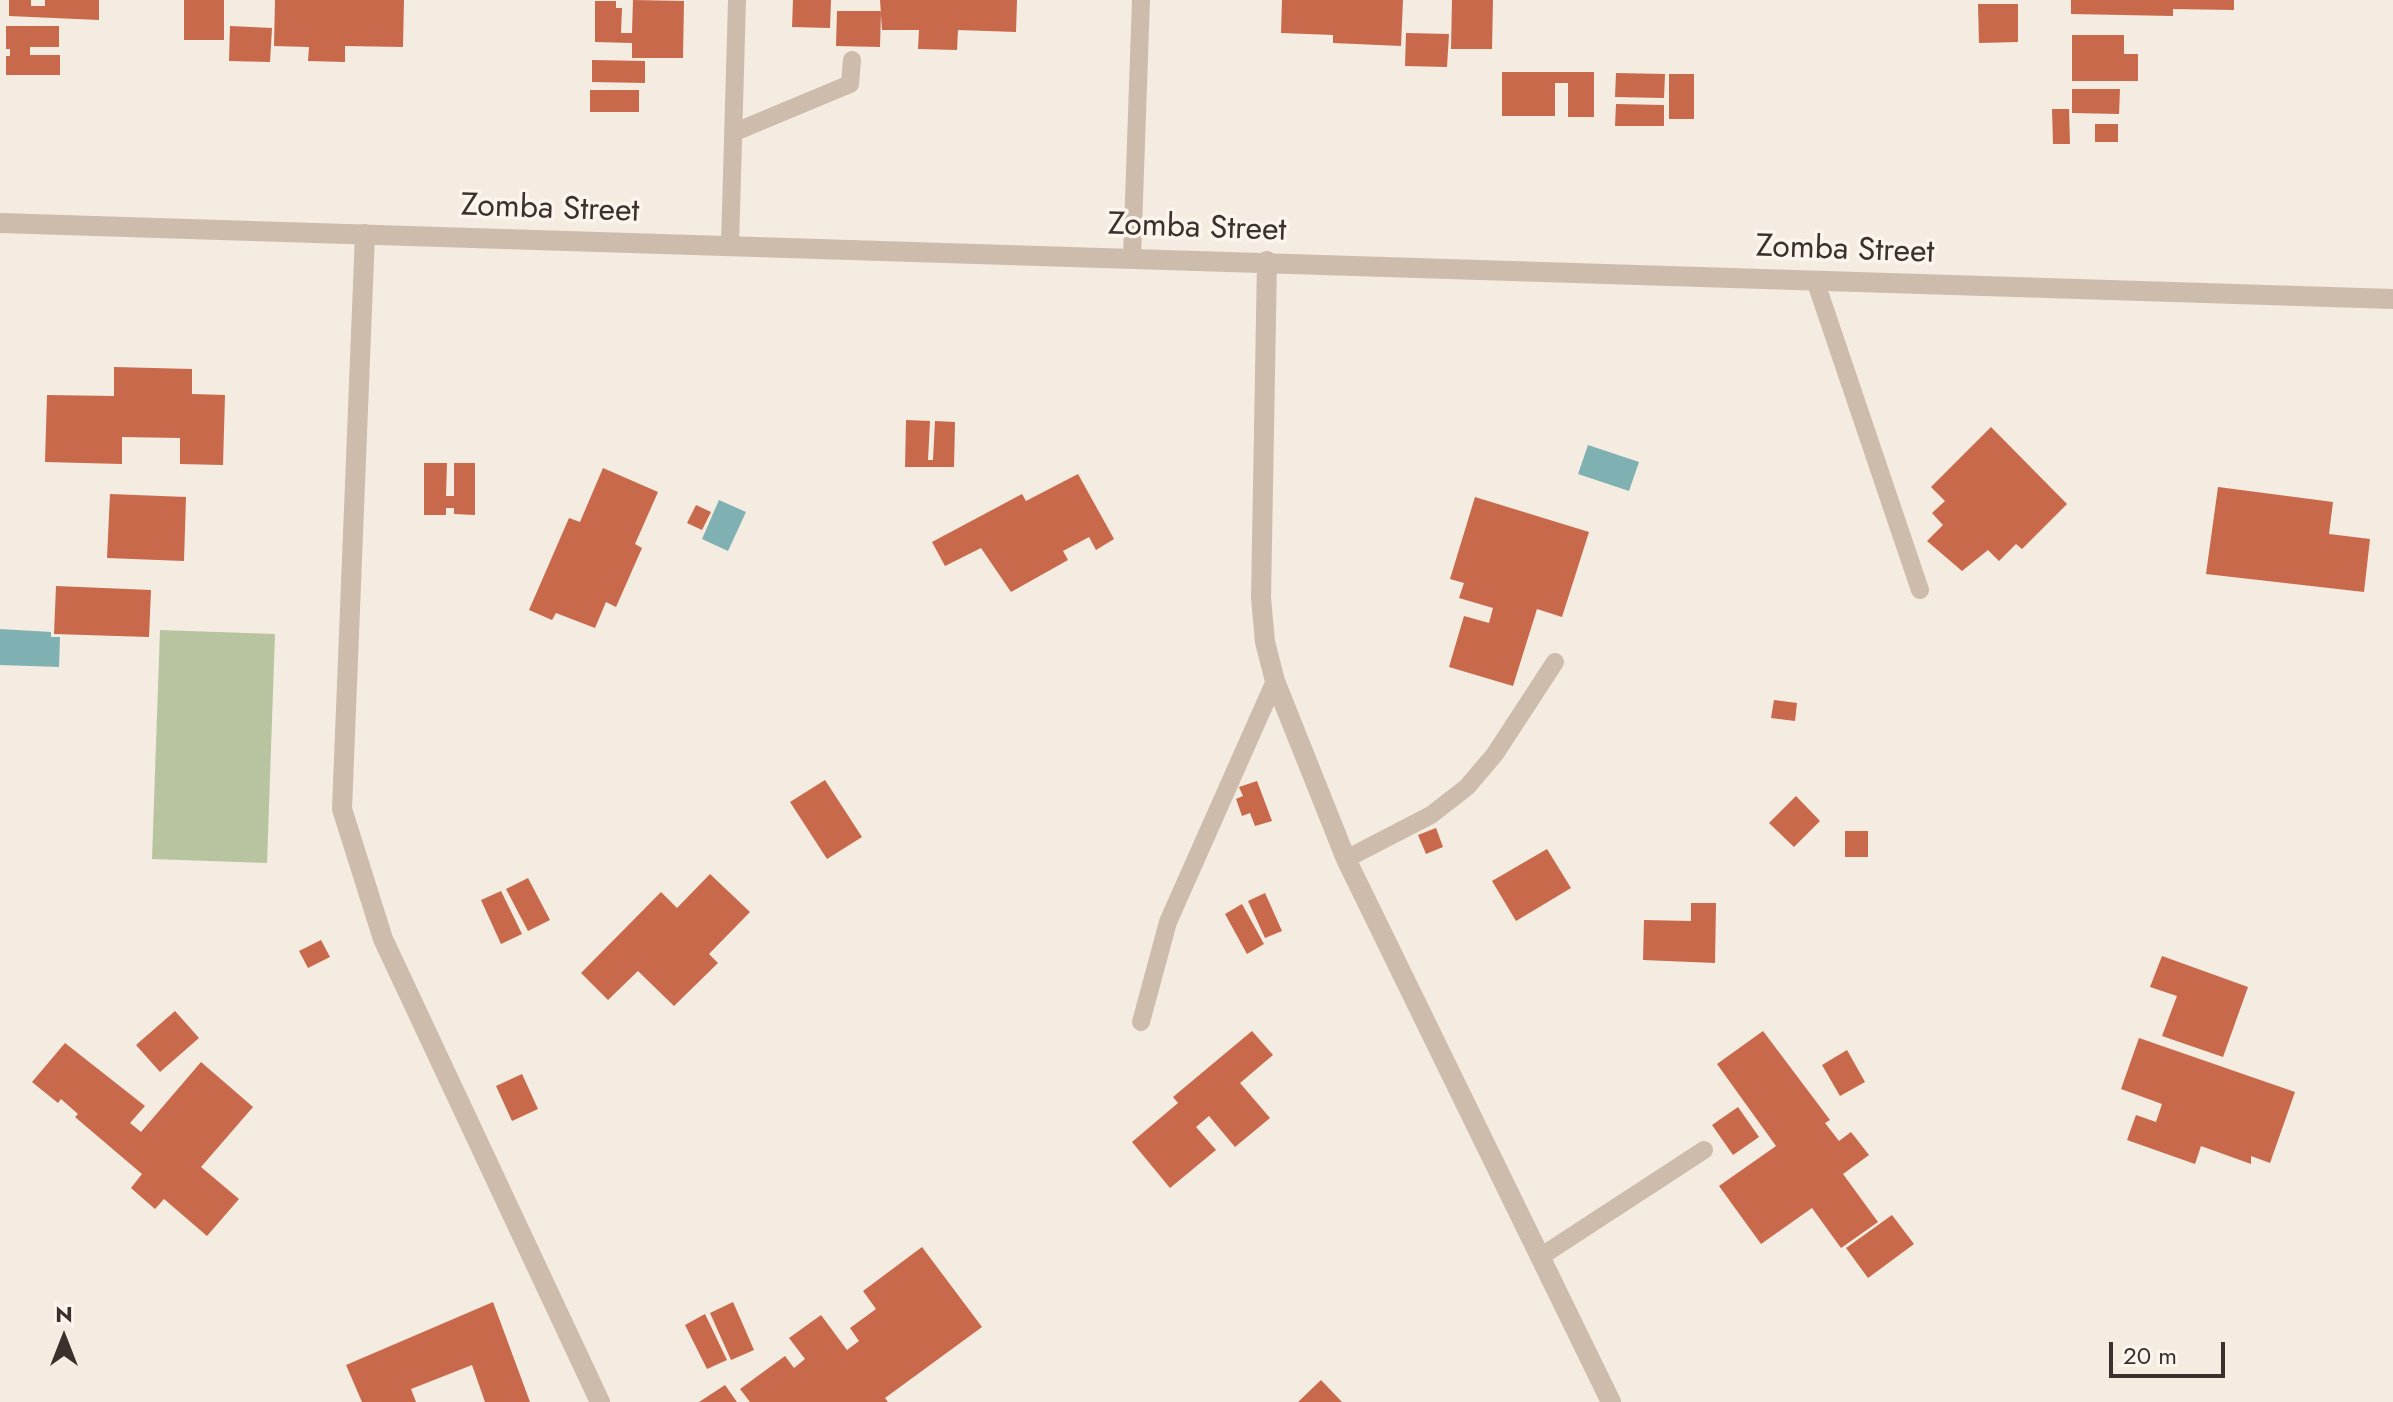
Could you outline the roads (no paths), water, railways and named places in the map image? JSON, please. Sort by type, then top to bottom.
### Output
[{"type":"street","name":"Zomba Street","points":[[0,223],[2393,299]]},
{"type":"street","points":[[365,234],[342,809],[383,939],[600,1402]]},
{"type":"street","points":[[1267,261],[1260,555],[1265,642],[1275,681],[1346,859],[1611,1402]]},
{"type":"lane","points":[[730,245],[737,0]]},
{"type":"lane","points":[[1132,257],[1141,0]]},
{"type":"lane","points":[[735,132],[850,84],[852,60]]},
{"type":"lane","points":[[1815,280],[1920,590]]},
{"type":"lane","points":[[1346,859],[1431,815],[1467,787],[1495,754],[1555,662]]},
{"type":"lane","points":[[1141,1022],[1168,922],[1275,681]]},
{"type":"lane","points":[[1540,1257],[1704,1150]]},
{"type":"water","points":[[1588,445],[1639,462],[1629,491],[1578,474]]},
{"type":"water","points":[[719,500],[746,512],[728,551],[702,539]]},
{"type":"water","points":[[0,629],[51,632],[51,637],[60,637],[59,667],[0,665]]}]
